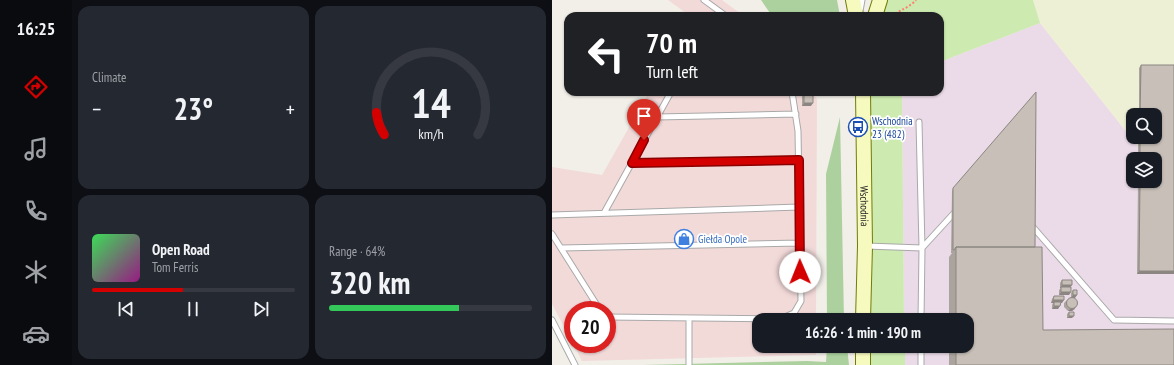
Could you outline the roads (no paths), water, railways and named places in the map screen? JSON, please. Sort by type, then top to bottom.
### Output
[{"type":"street","points":[[853,0],[855,12]]},
{"type":"street","points":[[876,12],[880,0]]},
{"type":"street","name":"Wschodnia","points":[[863,96],[865,246],[863,313]]},
{"type":"street","points":[[863,353],[863,365]]},
{"type":"lane","points":[[704,0],[720,12]]},
{"type":"lane","points":[[860,12],[862,0]]},
{"type":"lane","points":[[604,213],[669,96]]},
{"type":"lane","points":[[616,317],[780,319],[794,313],[800,301],[800,243],[798,131],[793,96]]},
{"type":"lane","points":[[657,117],[796,114]]},
{"type":"lane","points":[[920,122],[922,248],[921,313]]},
{"type":"lane","points":[[632,163],[799,160]]},
{"type":"lane","points":[[552,215],[799,207]]},
{"type":"lane","points":[[865,246],[922,248],[957,210]]},
{"type":"lane","points":[[1025,219],[1114,320],[1174,321]]},
{"type":"lane","points":[[552,234],[594,301]]},
{"type":"lane","points":[[561,248],[800,243]]},
{"type":"lane","points":[[689,318],[689,365]]},
{"type":"lane","points":[[552,320],[575,365]]},
{"type":"lane","points":[[921,353],[921,365]]},
{"type":"place","name":"Wschodnia 23 (482)","points":[[858,127]]},
{"type":"place","name":"Giełda Opole","points":[[684,239]]}]
